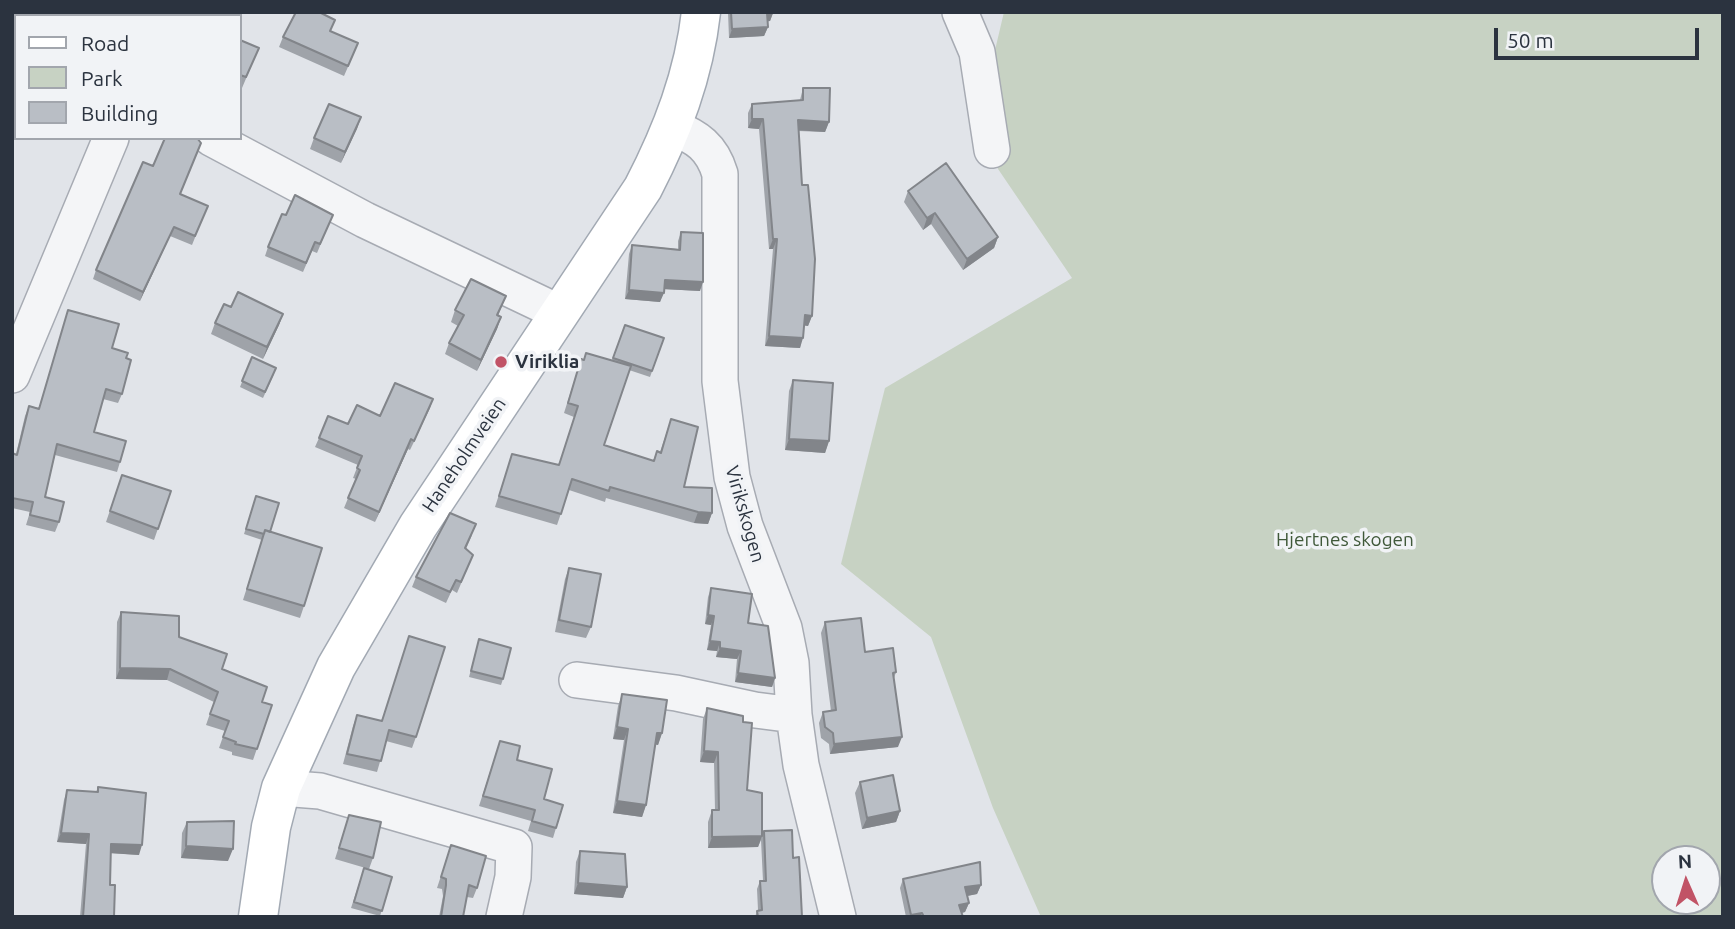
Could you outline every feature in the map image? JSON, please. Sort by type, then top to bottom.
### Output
[{"type":"main road","name":"Haneholmveien","points":[[258,917],[271,827],[281,788],[337,667],[418,526],[643,188],[672,127],[692,68],[701,12]]},
{"type":"street","points":[[960,12],[977,52],[992,150]]},
{"type":"street","name":"Virikskogen","points":[[672,127],[695,136],[715,158],[720,174],[723,422],[732,477],[745,526],[784,628],[791,663],[794,715],[812,814],[838,917]]},
{"type":"street","points":[[12,376],[110,140]]},
{"type":"street","points":[[215,140],[365,220],[560,313]]},
{"type":"street","points":[[577,680],[676,693],[755,710],[794,715]]},
{"type":"street","points":[[281,788],[320,791],[514,847],[513,877],[504,917]]},
{"type":"green space","name":"Hjertnes skogen","points":[[1004,12],[1723,12],[1723,917],[1041,917],[993,808],[931,637],[841,564],[885,388],[1072,278],[975,135]]},
{"type":"building","points":[[182,12],[209,12],[208,14]]},
{"type":"building","points":[[296,12],[319,12],[335,20],[330,31],[358,43],[348,66],[283,37]]},
{"type":"building","points":[[731,12],[773,12],[767,13],[768,27],[732,29]]},
{"type":"building","points":[[242,41],[259,48],[246,77],[242,76]]},
{"type":"building","points":[[803,88],[830,88],[829,122],[798,120],[802,185],[808,185],[815,259],[812,316],[805,315],[803,338],[769,336],[777,239],[773,239],[763,119],[752,119],[752,104],[803,100]]},
{"type":"building","points":[[329,104],[361,117],[345,152],[314,138]]},
{"type":"building","points":[[164,140],[199,140],[201,143],[180,194],[208,206],[195,236],[174,227],[143,292],[96,270],[143,162],[153,166]]},
{"type":"building","points":[[946,163],[998,237],[967,259],[935,213],[927,218],[908,191]]},
{"type":"building","points":[[295,195],[333,215],[320,244],[315,242],[306,263],[268,247],[282,214],[286,215]]},
{"type":"building","points":[[681,232],[703,233],[703,282],[665,280],[664,293],[629,290],[632,245],[680,250]]},
{"type":"building","points":[[471,279],[506,296],[497,315],[501,317],[481,360],[449,343],[464,315],[455,310]]},
{"type":"building","points":[[238,292],[283,314],[267,347],[215,323],[224,304],[231,307]]},
{"type":"building","points":[[68,310],[119,324],[112,348],[128,353],[126,358],[131,360],[122,394],[106,389],[94,432],[126,441],[120,462],[57,444],[45,497],[64,502],[59,522],[30,515],[33,502],[12,498],[12,453],[17,455],[29,406],[39,409]]},
{"type":"building","points":[[625,325],[664,338],[652,371],[613,358]]},
{"type":"building","points":[[586,353],[631,366],[604,445],[654,461],[657,451],[661,453],[671,419],[698,427],[684,487],[712,488],[712,513],[698,512],[610,487],[609,491],[572,479],[561,514],[499,496],[512,454],[559,465],[578,406],[568,403],[581,359],[584,360]]},
{"type":"building","points":[[252,357],[276,368],[265,392],[242,381]]},
{"type":"building","points":[[793,380],[833,383],[829,441],[789,439]]},
{"type":"building","points":[[395,383],[433,399],[414,441],[411,439],[379,512],[348,498],[360,470],[357,468],[362,456],[319,438],[328,416],[348,424],[357,405],[380,416]]},
{"type":"building","points":[[122,475],[171,491],[158,529],[110,511]]},
{"type":"building","points":[[256,496],[279,503],[270,532],[265,530],[264,534],[246,529]]},
{"type":"building","points":[[450,513],[476,524],[465,548],[473,555],[461,582],[456,580],[450,592],[416,577]]},
{"type":"building","points":[[265,530],[322,548],[304,606],[247,589]]},
{"type":"building","points":[[569,568],[601,574],[591,627],[559,620]]},
{"type":"building","points":[[711,588],[752,594],[748,623],[768,626],[775,678],[738,673],[741,651],[720,648],[720,642],[710,641],[714,616],[708,615]]},
{"type":"building","points":[[121,612],[179,616],[179,637],[227,654],[222,669],[267,687],[262,702],[272,705],[257,749],[235,744],[236,742],[223,737],[229,721],[210,714],[218,692],[170,669],[120,668]]},
{"type":"building","points":[[861,618],[865,652],[893,648],[896,672],[893,673],[902,737],[834,744],[833,733],[825,727],[823,712],[836,710],[825,622]]},
{"type":"building","points":[[409,636],[445,647],[416,737],[389,730],[381,761],[347,754],[357,715],[382,721]]},
{"type":"building","points":[[479,639],[511,648],[503,679],[471,671]]},
{"type":"building","points":[[622,694],[667,700],[662,733],[657,733],[646,805],[617,801],[628,729],[617,727]]},
{"type":"building","points":[[707,708],[743,716],[743,722],[752,723],[747,790],[762,793],[762,836],[712,837],[712,810],[719,810],[718,752],[704,751]]},
{"type":"building","points":[[500,741],[520,746],[517,760],[552,769],[544,799],[563,805],[556,828],[532,821],[535,810],[483,796]]},
{"type":"building","points":[[893,775],[900,811],[867,818],[860,782]]},
{"type":"building","points":[[98,787],[146,793],[142,845],[111,844],[110,885],[115,885],[114,917],[83,917],[89,834],[61,833],[67,790],[98,792]]},
{"type":"building","points":[[349,815],[381,822],[373,858],[339,848]]},
{"type":"building","points":[[234,821],[233,849],[186,846],[187,822]]},
{"type":"building","points":[[792,830],[793,858],[799,857],[802,917],[758,917],[757,911],[762,910],[760,881],[766,881],[764,831]]},
{"type":"building","points":[[451,845],[486,856],[477,888],[469,885],[463,917],[441,917],[446,879],[441,877]]},
{"type":"building","points":[[580,851],[625,854],[627,887],[578,883]]},
{"type":"building","points":[[980,862],[981,885],[965,887],[969,903],[959,905],[963,917],[924,917],[922,913],[911,915],[903,879]]},
{"type":"building","points":[[364,868],[392,877],[382,911],[354,902]]},
{"type":"place","name":"Viriklia","points":[[501,362]]}]
